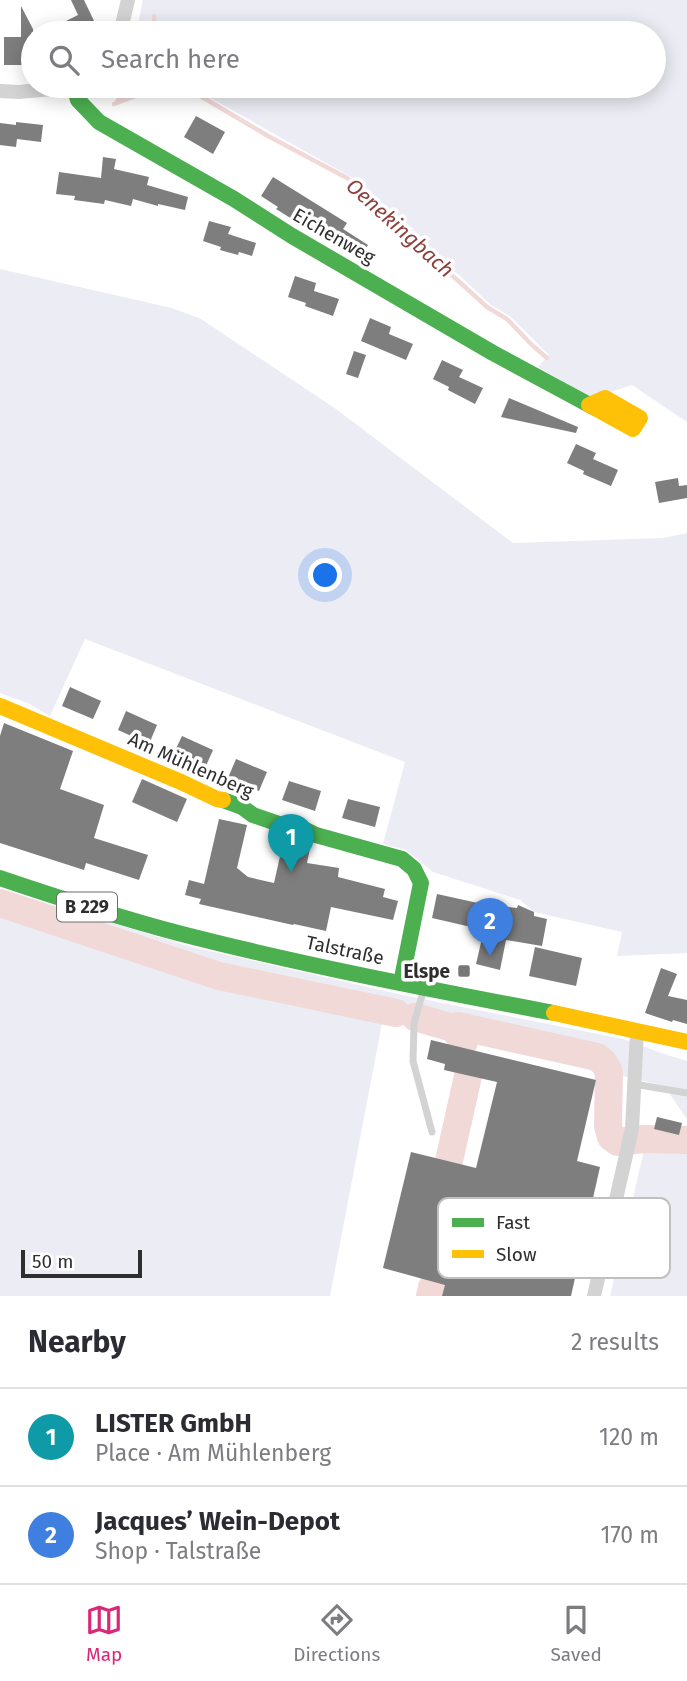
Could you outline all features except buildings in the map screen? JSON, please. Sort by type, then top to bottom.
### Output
[{"type":"street","points":[[123,21],[128,0]]},
{"type":"street","points":[[0,91],[21,92]]},
{"type":"street","name":"Eichenweg","points":[[78,98],[99,122],[493,353],[589,405]]},
{"type":"street","name":"Am Mühlenberg","points":[[0,706],[210,796],[236,804],[253,816],[282,825],[295,825],[326,839],[409,863],[417,872],[421,883],[401,983]]},
{"type":"street","name":"Talstraße","points":[[0,878],[176,932],[295,961],[687,1042]]},
{"type":"street","points":[[617,1198],[632,1129],[637,1032]]},
{"type":"street","points":[[594,1296],[598,1278]]},
{"type":"lane","points":[[424,988],[414,1023],[413,1061],[432,1132]]},
{"type":"lane","points":[[635,1084],[687,1093]]},
{"type":"shaded area","points":[[143,0],[687,0],[687,422],[632,385],[592,398],[538,367],[549,355],[511,317],[491,305],[441,262],[412,228],[351,177],[211,98],[666,98],[666,21],[139,21]]},
{"type":"shaded area","points":[[0,269],[172,308],[201,319],[336,409],[513,543],[663,538],[687,533],[687,953],[617,956],[622,932],[534,912],[520,900],[433,872],[406,850],[383,844],[405,762],[85,639],[50,716],[30,704],[0,693]]},
{"type":"shaded area","points":[[0,889],[188,946],[398,994],[623,1039],[687,1061],[687,1119],[664,1086],[383,1018],[330,1296],[0,1296]]},
{"type":"shaded area","points":[[645,1146],[687,1146],[687,1296],[610,1296],[614,1278],[670,1278],[670,1198],[633,1198]]},
{"type":"waterway","points":[[154,16],[154,21]]},
{"type":"waterway","points":[[117,101],[121,98]]},
{"type":"waterway","name":"Oenekingbach","points":[[114,104],[130,98]]},
{"type":"waterway","name":"Oenekingbach","points":[[204,98],[347,178],[413,234],[436,264],[487,307],[507,319],[547,358]]},
{"type":"waterway","name":"Elspe","points":[[0,903],[219,976],[396,1013]]},
{"type":"waterway","name":"Elspe","points":[[415,1017],[453,1028],[464,1042]]},
{"type":"waterway","points":[[453,1028],[458,1026],[597,1057],[609,1072],[608,1126],[611,1137],[618,1142],[644,1139],[687,1140]]},
{"type":"waterway","name":"Elspe","points":[[449,1161],[468,1076]]},
{"type":"waterway","name":"Elspe","points":[[430,1296],[432,1287]]},
{"type":"traffic: fast","points":[[77,98],[99,122],[493,353],[595,408]]},
{"type":"traffic: fast","points":[[223,800],[242,807],[253,815],[282,825],[295,825],[316,835],[402,859],[414,869],[421,883],[401,983]]},
{"type":"traffic: fast","points":[[0,878],[133,920],[225,945],[554,1013]]},
{"type":"traffic: slow","points":[[589,405],[605,398],[640,418],[633,429],[595,408]]},
{"type":"traffic: slow","points":[[0,706],[223,800]]},
{"type":"traffic: slow","points":[[554,1013],[687,1042]]},
{"type":"place","name":"LISTER GmbH","points":[[291,872]]},
{"type":"place","name":"Jacques’ Wein-Depot","points":[[490,956]]},
{"type":"place","name":"Elspe","points":[[464,971]]}]
